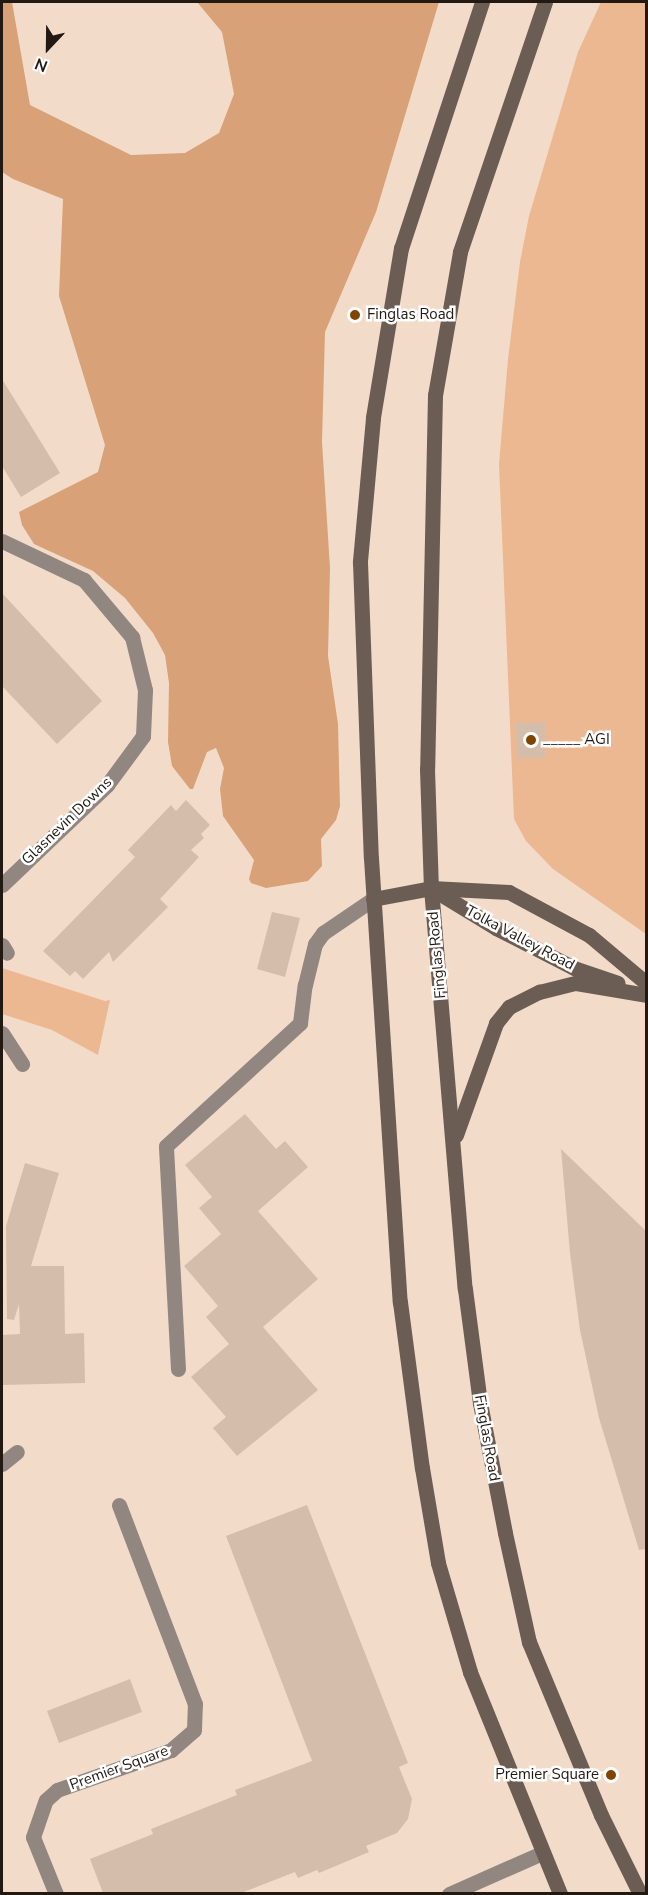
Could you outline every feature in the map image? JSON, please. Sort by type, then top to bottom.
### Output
[{"type":"main road","points":[[482,2],[400,248],[373,418],[360,562],[373,899],[400,1302],[422,1468],[438,1563],[470,1672],[560,1893]]},
{"type":"main road","name":"Finglas Road","points":[[545,2],[460,252],[435,395],[427,769],[431,888],[465,1289],[480,1403],[528,1642],[601,1815],[640,1893]]},
{"type":"main road","name":"Tolka Valley Road","points":[[431,888],[496,928],[574,968],[646,994]]},
{"type":"main road","name":"Tolka Valley Road","points":[[373,899],[431,888],[509,892],[589,935],[646,983]]},
{"type":"main road","points":[[454,1140],[496,1023],[509,1008],[539,992],[576,983],[646,994]]},
{"type":"street","name":"Glasnevin Downs","points":[[2,541],[84,580],[132,637],[145,690],[142,736],[107,785],[2,885]]},
{"type":"street","points":[[178,1369],[166,1146],[300,1023],[305,985],[315,944],[322,933],[373,899]]},
{"type":"street","points":[[2,1033],[22,1064]]},
{"type":"street","points":[[2,1464],[17,1452]]},
{"type":"street","name":"Premier Square","points":[[56,1893],[33,1837],[46,1800],[57,1790],[171,1750],[194,1730],[195,1704],[119,1505]]},
{"type":"street","points":[[449,1893],[542,1853]]},
{"type":"shaded area","points":[[2,2],[12,2],[30,105],[131,155],[185,153],[219,133],[234,94],[222,32],[197,2],[439,2],[376,212],[325,332],[322,442],[330,568],[328,656],[338,724],[340,806],[336,820],[321,839],[322,866],[308,881],[266,888],[251,883],[249,879],[254,860],[223,816],[220,789],[224,768],[216,748],[207,752],[193,789],[190,789],[172,766],[168,742],[169,683],[165,655],[153,633],[125,598],[93,571],[34,544],[22,525],[19,512],[98,472],[105,445],[59,296],[63,199],[13,179],[2,172]]},
{"type":"shaded area","points":[[601,2],[646,2],[646,934],[553,869],[526,841],[514,819],[499,464],[508,359],[520,262],[529,216],[578,52]]},
{"type":"shaded area","points":[[2,968],[105,1001],[110,1000],[98,1055],[52,1030],[2,1014]]},
{"type":"building","points":[[2,379],[60,473],[21,497],[2,466]]},
{"type":"building","points":[[2,593],[102,701],[57,744],[2,686]]},
{"type":"building","name":"_____ AGI","points":[[545,722],[546,758],[517,758],[516,723]]},
{"type":"building","points":[[186,800],[210,825],[201,834],[204,838],[191,850],[199,857],[160,899],[168,907],[113,962],[109,952],[83,979],[75,971],[70,976],[43,951],[135,857],[128,850],[171,805],[176,811]]},
{"type":"building","points":[[272,912],[300,918],[285,977],[257,969]]},
{"type":"building","points":[[245,1114],[276,1149],[285,1141],[308,1167],[258,1211],[318,1279],[263,1327],[318,1390],[237,1456],[213,1428],[226,1417],[191,1377],[229,1344],[206,1317],[218,1306],[184,1266],[221,1234],[199,1208],[212,1197],[185,1165]]},
{"type":"building","points":[[561,1149],[646,1231],[646,1549],[639,1550],[599,1418],[580,1330],[570,1253]]},
{"type":"building","points":[[25,1163],[59,1173],[31,1266],[64,1266],[65,1334],[84,1333],[85,1383],[2,1385],[2,1335],[20,1334],[19,1304],[14,1320],[7,1319],[6,1226]]},
{"type":"building","points":[[307,1505],[408,1763],[399,1767],[412,1799],[408,1819],[397,1833],[366,1846],[369,1852],[319,1873],[317,1870],[298,1878],[295,1872],[241,1893],[103,1893],[90,1859],[153,1834],[151,1829],[237,1795],[235,1790],[312,1761],[226,1536]]},
{"type":"building","points":[[130,1679],[142,1712],[59,1743],[47,1711]]},
{"type":"place","name":"Finglas Road","points":[[355,315]]},
{"type":"place","name":"_____ AGI","points":[[531,740]]},
{"type":"place","name":"Premier Square","points":[[611,1775]]}]
